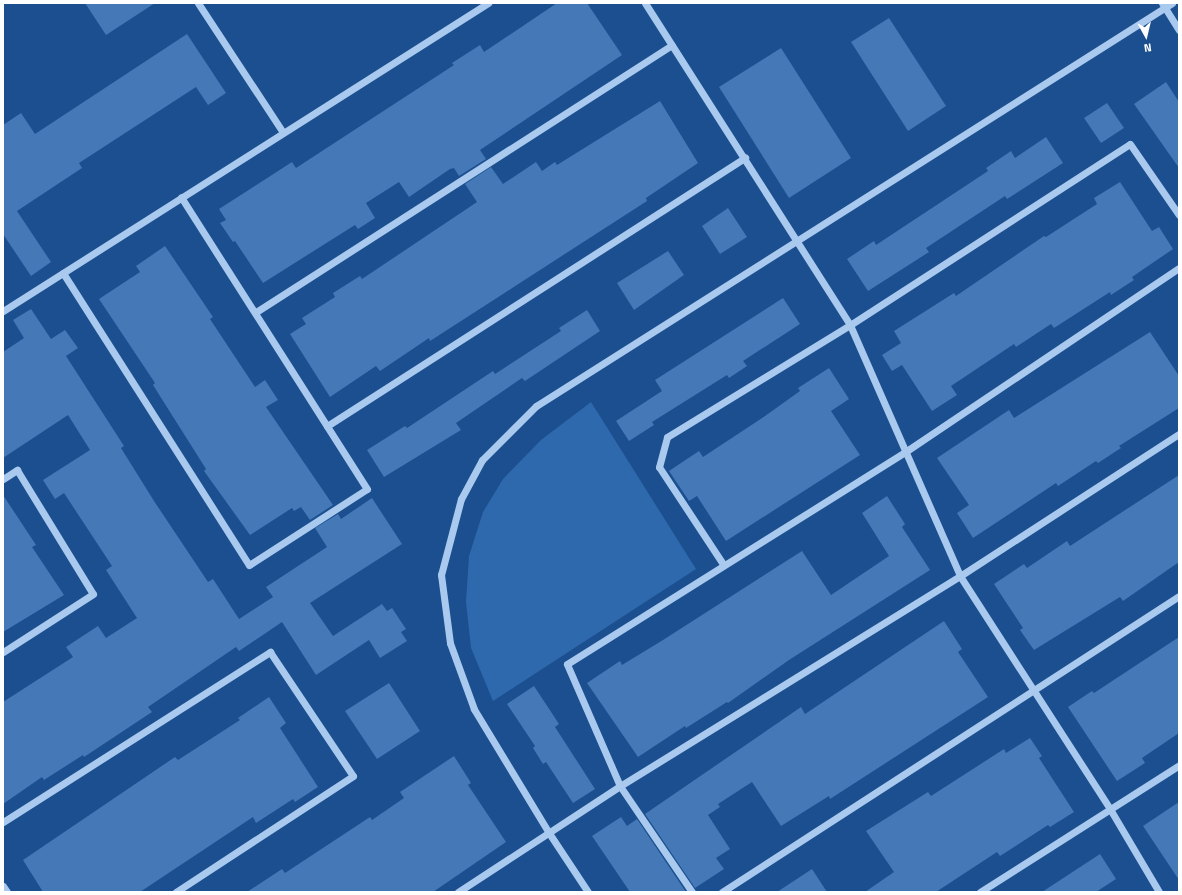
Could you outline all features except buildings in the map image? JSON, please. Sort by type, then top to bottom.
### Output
[{"type":"street","points":[[198,3],[282,131]]},
{"type":"street","points":[[3,311],[182,197],[282,131],[488,3]]},
{"type":"street","points":[[645,3],[850,325],[960,576],[1110,809],[1160,892]]},
{"type":"street","points":[[588,892],[548,833],[474,709],[450,643],[441,575],[461,499],[482,460],[536,406],[796,242],[1163,5],[1172,3]]},
{"type":"street","points":[[1163,5],[1179,30]]},
{"type":"street","points":[[256,312],[672,45]]},
{"type":"street","points":[[723,564],[659,467],[667,437],[850,325],[1130,144],[1179,215]]},
{"type":"street","points":[[327,426],[745,158]]},
{"type":"street","points":[[63,273],[249,565],[367,489],[182,197]]},
{"type":"street","points":[[692,892],[620,786],[567,664],[723,564],[905,452],[1179,268]]},
{"type":"street","points":[[458,892],[620,786],[960,576],[1179,434]]},
{"type":"street","points":[[3,479],[17,470],[93,594],[3,652]]},
{"type":"street","points":[[722,892],[1179,596]]},
{"type":"street","points":[[3,822],[270,652],[353,776],[176,892]]},
{"type":"street","points":[[980,892],[1179,765]]},
{"type":"street","points":[[3,886],[7,892]]},
{"type":"shaded area","points":[[591,402],[696,569],[493,701],[471,648],[466,602],[469,556],[483,512],[503,479],[541,440]]}]
